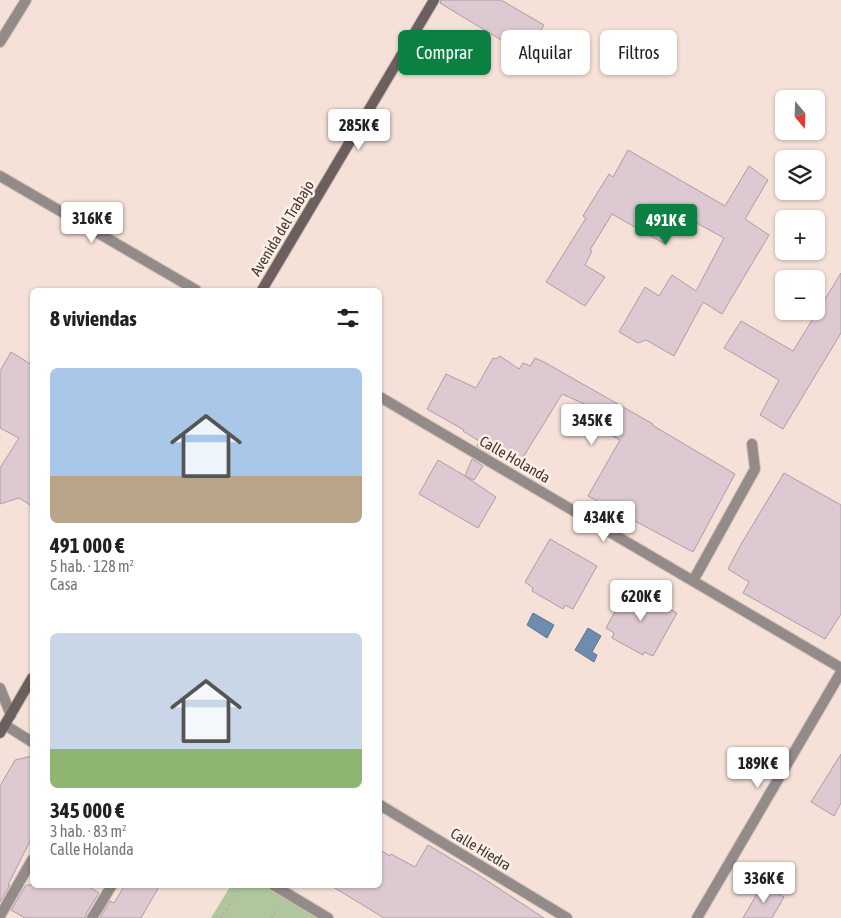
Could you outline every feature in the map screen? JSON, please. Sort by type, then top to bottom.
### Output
[{"type":"street","points":[[0,42],[26,0]]},
{"type":"street","name":"Avenida del Trabajo","points":[[263,288],[434,0]]},
{"type":"street","points":[[0,176],[193,288]]},
{"type":"street","name":"Calle Holanda","points":[[382,398],[841,668]]},
{"type":"street","points":[[693,581],[755,469],[752,444]]},
{"type":"street","points":[[696,918],[841,672]]},
{"type":"street","points":[[30,682],[2,729],[30,741]]},
{"type":"street","points":[[0,688],[11,715]]},
{"type":"street","name":"Calle Hiedra","points":[[382,806],[567,918]]},
{"type":"street","points":[[0,916],[30,864]]},
{"type":"street","points":[[92,918],[110,888]]},
{"type":"street","points":[[278,888],[328,918]]},
{"type":"path","points":[[221,918],[238,888]]},
{"type":"green space","points":[[229,888],[278,888],[328,918],[211,918]]},
{"type":"water","points":[[533,613],[554,625],[547,638],[527,625]]},
{"type":"water","points":[[588,628],[601,636],[592,652],[597,655],[594,662],[575,650]]},
{"type":"building","points":[[441,0],[501,0],[544,25],[541,30],[501,30],[501,40],[491,34],[491,30],[485,30],[440,3]]},
{"type":"building","points":[[628,150],[725,206],[749,166],[768,180],[745,219],[769,235],[722,314],[703,302],[674,356],[646,340],[638,343],[619,332],[645,287],[659,296],[672,275],[696,291],[724,238],[682,215],[665,244],[612,214],[590,250],[592,251],[585,265],[605,277],[585,306],[546,282],[586,218],[583,216],[609,174],[613,177]]},
{"type":"building","points":[[841,273],[841,333],[783,429],[760,415],[779,380],[724,348],[741,321],[793,351],[812,320],[825,320],[825,299]]},
{"type":"building","points":[[11,352],[30,364],[30,505],[19,498],[0,504],[0,468],[19,438],[0,428],[0,371]]},
{"type":"building","points":[[500,356],[519,369],[523,363],[530,366],[535,358],[544,362],[653,424],[735,474],[693,552],[588,496],[620,440],[592,425],[600,411],[562,394],[519,464],[493,450],[491,454],[477,446],[479,441],[464,430],[427,409],[446,374],[476,388],[493,358],[496,359]]},
{"type":"building","points":[[472,459],[483,466],[474,480],[465,476]]},
{"type":"building","points":[[438,460],[496,497],[478,528],[419,494]]},
{"type":"building","points":[[784,473],[841,505],[841,614],[825,639],[743,593],[749,582],[728,569]]},
{"type":"building","points":[[550,539],[597,566],[573,609],[565,605],[563,609],[532,591],[533,588],[525,582]]},
{"type":"building","points":[[629,586],[677,613],[653,656],[644,652],[643,655],[612,638],[614,633],[606,628]]},
{"type":"building","points":[[841,754],[841,803],[834,816],[811,802]]},
{"type":"building","points":[[30,756],[30,841],[0,902],[0,786],[15,760]]},
{"type":"building","points":[[428,845],[544,918],[384,918],[335,888],[382,888],[382,851],[415,867]]},
{"type":"building","points":[[26,885],[30,885],[30,888],[91,888],[99,893],[85,918],[25,918],[11,910]]},
{"type":"building","points":[[762,885],[784,897],[772,918],[743,918]]},
{"type":"building","points":[[123,888],[158,888],[141,918],[100,918],[110,901],[114,903]]}]
